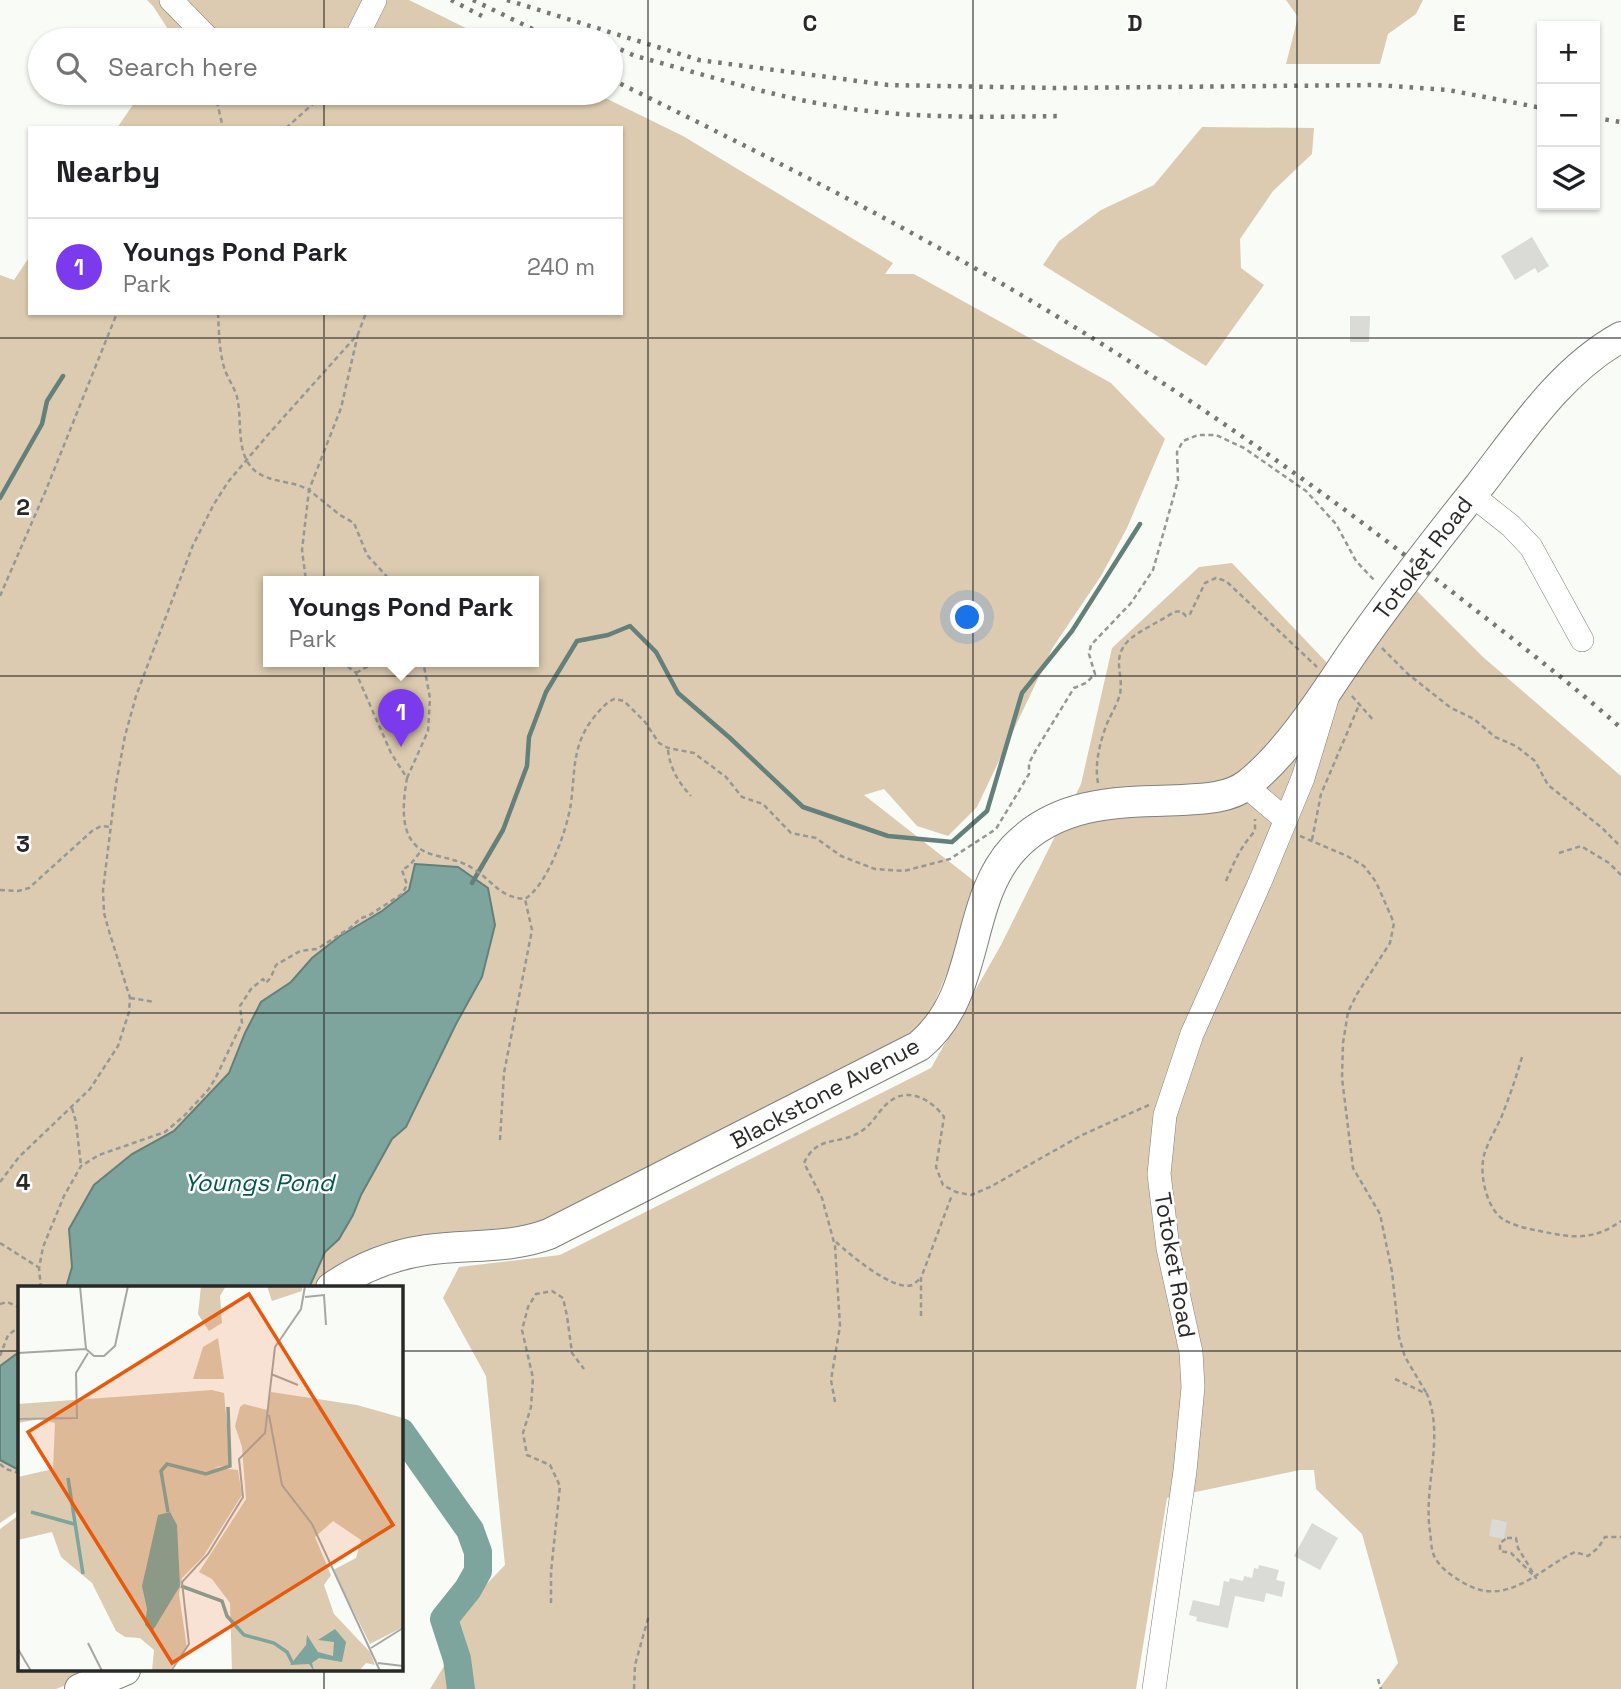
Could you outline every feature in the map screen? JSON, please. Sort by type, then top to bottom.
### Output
[{"type":"main road","name":"Totoket Road","points":[[1332,684],[1390,600],[1563,381],[1600,349],[1621,337]]},
{"type":"main road","name":"Blackstone Avenue","points":[[334,1286],[356,1273],[394,1257],[425,1251],[521,1243],[549,1234],[897,1059],[932,1035],[947,1015],[958,992],[990,890],[1006,858],[1027,835],[1052,819],[1086,807],[1107,803],[1214,797],[1235,792],[1246,786],[1275,759],[1332,684]]},
{"type":"main road","points":[[80,1689],[120,1672]]},
{"type":"street","points":[[171,0],[198,28]]},
{"type":"street","points":[[361,28],[373,5]]},
{"type":"street","points":[[1472,495],[1511,526],[1531,547],[1582,640]]},
{"type":"street","name":"Totoket Road","points":[[1154,1689],[1185,1471],[1193,1387],[1191,1352],[1168,1248],[1160,1186],[1165,1115],[1192,1034],[1288,826],[1332,684]]},
{"type":"street","points":[[1246,786],[1288,826]]},
{"type":"path","points":[[218,105],[223,126]]},
{"type":"path","points":[[288,126],[312,105]]},
{"type":"path","points":[[0,596],[116,315]]},
{"type":"path","points":[[218,315],[220,350],[225,371],[237,399],[241,438],[247,460],[256,472],[265,477],[293,482],[309,490],[354,523],[367,555],[386,576]]},
{"type":"path","points":[[305,576],[302,550],[309,490],[341,408],[358,334],[365,315]]},
{"type":"path","points":[[0,1182],[19,1157],[90,1089],[118,1046],[129,1012],[130,999],[104,913],[103,890],[110,827],[125,736],[149,659],[192,545],[214,504],[247,460],[358,334]]},
{"type":"path","points":[[425,667],[430,698],[428,731],[407,778],[403,820],[407,833],[421,851],[458,861],[474,869],[507,896],[525,899],[535,892],[544,877],[562,836],[571,807],[574,758],[581,737],[607,703],[614,699],[624,701],[645,722],[659,743],[668,748],[694,753],[726,777],[742,797],[764,804],[791,833],[816,838],[841,856],[866,866],[904,871],[950,859],[996,829],[1021,790],[1029,774],[1029,763],[1062,706],[1074,688],[1086,683],[1095,674],[1089,654],[1091,645],[1131,603],[1153,570],[1178,480],[1177,452],[1183,441],[1198,435],[1216,435],[1244,448],[1306,491],[1336,524],[1356,561],[1390,600]]},
{"type":"path","points":[[1105,788],[1098,785],[1096,772],[1108,721],[1121,692],[1118,666],[1121,652],[1128,641],[1174,612],[1181,611],[1186,616],[1190,614],[1205,583],[1216,578],[1226,581],[1236,589],[1332,684],[1349,693],[1374,721]]},
{"type":"path","points":[[1365,635],[1451,709],[1474,719],[1495,737],[1516,746],[1535,761],[1548,785],[1601,827],[1621,847]]},
{"type":"path","points":[[348,667],[356,673],[391,753],[407,778]]},
{"type":"path","points":[[356,673],[366,667]]},
{"type":"path","points":[[1312,841],[1321,794],[1359,705]]},
{"type":"path","points":[[668,748],[670,763],[680,785],[691,796]]},
{"type":"path","points":[[1226,881],[1235,859],[1255,831],[1255,817]]},
{"type":"path","points":[[0,890],[18,891],[29,888],[92,831],[101,826],[110,827]]},
{"type":"path","points":[[1288,826],[1364,866],[1377,883],[1394,923],[1390,943],[1348,1012],[1343,1043],[1342,1078],[1353,1168],[1380,1214],[1390,1253],[1399,1337],[1405,1357],[1432,1407],[1434,1460],[1429,1489],[1429,1526],[1433,1554],[1446,1572],[1466,1584],[1482,1591],[1502,1591],[1536,1578],[1544,1569],[1574,1552],[1588,1556],[1598,1548],[1605,1537],[1621,1537]]},
{"type":"path","points":[[1559,853],[1581,846],[1609,863],[1621,875]]},
{"type":"path","points":[[42,1286],[39,1268],[43,1247],[50,1227],[81,1166],[99,1155],[164,1132],[184,1116],[209,1089],[216,1077],[242,1023],[240,1006],[251,989],[263,979],[266,983],[276,965],[300,951],[317,949],[350,928],[360,918],[368,916],[402,894],[407,885],[402,870],[410,866],[421,851]]},
{"type":"path","points":[[500,1140],[504,1073],[532,930],[525,899]]},
{"type":"path","points":[[130,999],[155,1002]]},
{"type":"path","points":[[1522,1058],[1502,1115],[1485,1152],[1481,1172],[1487,1195],[1501,1219],[1525,1229],[1570,1237],[1590,1236],[1621,1221]]},
{"type":"path","points":[[835,1402],[831,1380],[840,1326],[834,1241],[822,1198],[804,1163],[809,1153],[820,1143],[845,1138],[863,1130],[890,1101],[903,1094],[918,1097],[935,1105],[944,1117],[936,1167],[943,1185],[956,1192],[971,1195],[1082,1135],[1155,1102]]},
{"type":"path","points":[[72,1108],[81,1166]]},
{"type":"path","points":[[921,1316],[921,1278],[952,1195]]},
{"type":"path","points":[[834,1241],[876,1273],[899,1285],[911,1285],[921,1278]]},
{"type":"path","points":[[0,1243],[39,1268]]},
{"type":"path","points":[[551,1603],[552,1560],[560,1486],[550,1465],[527,1455],[523,1433],[531,1407],[533,1378],[522,1330],[528,1307],[536,1294],[552,1292],[562,1298],[568,1316],[572,1353],[583,1369]]},
{"type":"path","points":[[0,1304],[7,1302],[18,1307]]},
{"type":"path","points":[[0,1356],[8,1335],[18,1328]]},
{"type":"path","points":[[1395,1379],[1427,1394]]},
{"type":"path","points":[[0,1464],[18,1473]]},
{"type":"path","points":[[1507,1538],[1516,1538],[1518,1548],[1536,1578],[1511,1553],[1500,1551],[1500,1543],[1507,1538]]},
{"type":"path","points":[[634,1689],[635,1665],[649,1615]]},
{"type":"path","points":[[1378,1679],[1381,1689]]},
{"type":"shaded area","points":[[147,0],[409,0],[466,28],[167,28]]},
{"type":"shaded area","points":[[1286,0],[1423,0],[1416,14],[1388,34],[1380,64],[1286,64],[1298,17]]},
{"type":"shaded area","points":[[133,105],[620,105],[683,136],[893,263],[885,274],[914,274],[1111,383],[1165,439],[1127,528],[1101,576],[1053,647],[977,807],[948,836],[917,826],[884,789],[864,795],[983,888],[922,1032],[514,1237],[379,1246],[331,1276],[320,1286],[18,1286],[18,1511],[0,1523],[0,275],[14,280],[28,259],[28,315],[623,315],[623,126],[118,126]]},
{"type":"shaded area","points":[[1202,127],[1314,128],[1312,154],[1273,191],[1240,239],[1241,268],[1264,285],[1206,366],[1043,265],[1059,241],[1101,210],[1154,185]]},
{"type":"shaded area","points":[[1232,563],[1331,667],[1414,588],[1483,657],[1621,776],[1621,1689],[1379,1689],[1398,1663],[1362,1534],[1316,1489],[1314,1470],[1300,1470],[1167,1498],[1136,1689],[430,1689],[446,1663],[450,1622],[505,1565],[486,1376],[443,1298],[459,1267],[560,1255],[931,1068],[1001,945],[1081,784],[1112,648],[1199,567]]},
{"type":"shaded area","points":[[18,1516],[18,1672],[100,1672],[56,1689],[0,1689],[0,1529]]},
{"type":"water","name":"Youngs Pond","points":[[415,864],[458,867],[488,888],[495,925],[482,977],[406,1127],[392,1139],[339,1239],[325,1252],[310,1286],[67,1286],[72,1267],[69,1229],[94,1185],[132,1154],[174,1131],[229,1073],[261,1002],[291,982],[312,958],[340,936],[382,911],[409,890]]},
{"type":"water","points":[[18,1353],[18,1469],[0,1460],[0,1366]]},
{"type":"building","points":[[1532,237],[1549,266],[1538,273],[1535,268],[1515,280],[1501,256]]},
{"type":"building","points":[[1350,316],[1370,316],[1369,342],[1350,342]]},
{"type":"building","points":[[1492,1519],[1507,1522],[1504,1539],[1489,1536]]},
{"type":"building","points":[[1312,1523],[1338,1538],[1320,1570],[1294,1556]]},
{"type":"building","points":[[1259,1565],[1279,1570],[1276,1580],[1285,1582],[1282,1597],[1266,1593],[1264,1602],[1235,1596],[1228,1628],[1196,1621],[1197,1617],[1189,1615],[1193,1600],[1219,1606],[1224,1581],[1229,1582],[1230,1578],[1243,1581],[1244,1576],[1252,1578],[1254,1568],[1258,1569]]},
{"type":"waterway","points":[[0,498],[42,424],[47,401],[63,376]]},
{"type":"waterway","points":[[472,883],[503,830],[527,766],[529,737],[546,692],[577,641],[608,635],[630,626],[656,652],[678,693],[803,807],[888,836],[952,842],[987,811],[1022,693],[1072,631],[1140,524]]},
{"type":"waterway","points":[[402,1433],[470,1530],[478,1552],[478,1571],[468,1589],[444,1619],[457,1659],[461,1689]]},
{"type":"railway","points":[[451,0],[482,16]]},
{"type":"railway","points":[[473,0],[530,28]]},
{"type":"railway","points":[[507,0],[597,28]]},
{"type":"railway","points":[[623,36],[699,60],[888,85],[1056,88],[1376,85],[1448,90],[1537,107]]},
{"type":"railway","points":[[623,50],[733,83],[833,106],[919,115],[1063,116]]},
{"type":"railway","points":[[623,85],[927,241],[1030,300],[1147,373],[1262,450],[1373,531],[1550,668],[1621,728]]},
{"type":"railway","points":[[1600,119],[1621,122]]},
{"type":"place","name":"Youngs Pond Park","points":[[401,747]]}]
